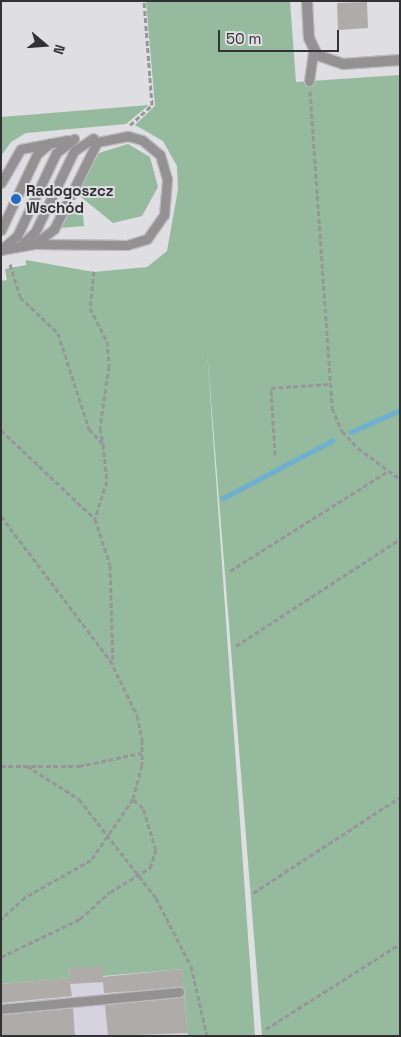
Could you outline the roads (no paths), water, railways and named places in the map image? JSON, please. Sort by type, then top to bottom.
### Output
[{"type":"street","points":[[307,1],[313,51],[343,64],[400,60]]},
{"type":"lane","points":[[309,81],[313,51]]},
{"type":"lane","points":[[35,244],[54,229],[92,149],[111,136]]},
{"type":"lane","points":[[1,183],[21,149],[56,141],[111,136],[142,140],[164,163],[167,188],[156,230],[141,242],[127,245],[35,244],[1,250]]},
{"type":"lane","points":[[16,248],[36,232],[74,151],[93,138]]},
{"type":"lane","points":[[1,250],[16,236],[56,152],[74,139]]},
{"type":"lane","points":[[1,230],[37,154],[56,141]]},
{"type":"lane","points":[[1,1009],[179,992]]},
{"type":"waterway","points":[[351,432],[400,410]]},
{"type":"waterway","points":[[223,498],[333,440]]},
{"type":"place","name":"Radogoszcz Wschód","points":[[16,199]]}]
